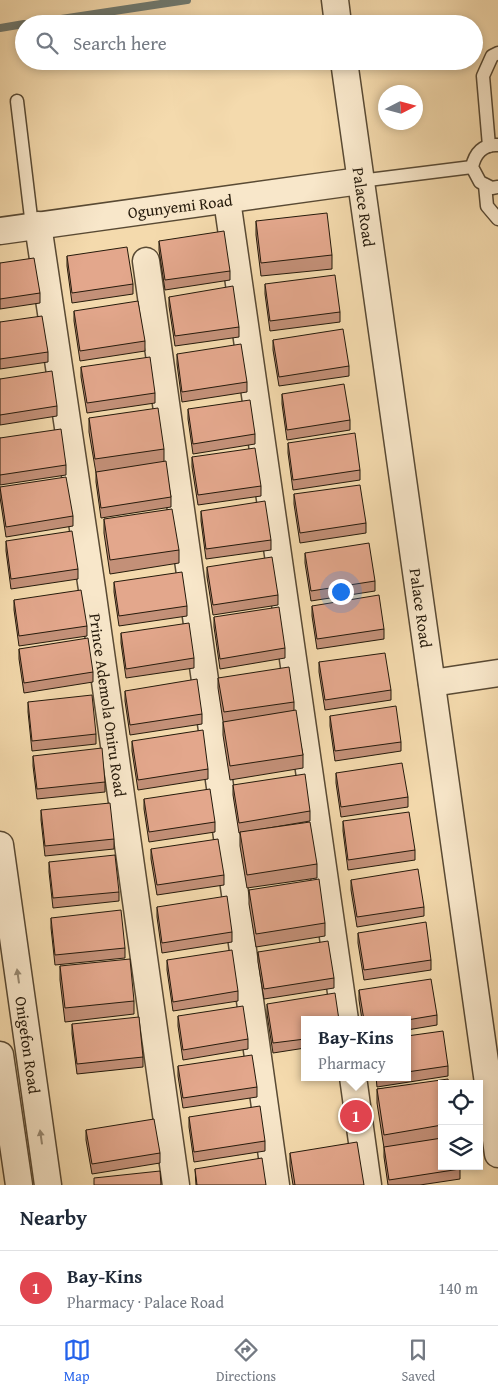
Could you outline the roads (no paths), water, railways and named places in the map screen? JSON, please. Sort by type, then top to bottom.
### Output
[{"type":"street","points":[[335,0],[337,15]]},
{"type":"street","name":"Palace Road","points":[[345,70],[432,683],[489,1031],[498,1154]]},
{"type":"street","name":"Ogunyemi Road","points":[[0,231],[360,181]]},
{"type":"street","points":[[227,200],[344,1016]]},
{"type":"street","name":"Prince Ademola Oniru Road","points":[[35,225],[91,579],[176,1185]]},
{"type":"street","points":[[146,261],[276,1185]]},
{"type":"street","points":[[432,683],[498,673]]},
{"type":"street","name":"Onigefon Road","points":[[0,845],[48,1185]]},
{"type":"street","name":"Onigefon Road","points":[[0,1056],[4,1116],[19,1185]]},
{"type":"street","points":[[354,1081],[368,1185]]},
{"type":"street","points":[[4,1116],[37,1110]]},
{"type":"lane","points":[[498,54],[492,56],[483,76],[493,145],[477,153],[472,167],[476,178],[484,186],[487,206],[498,219]]},
{"type":"lane","points":[[17,102],[35,225]]},
{"type":"lane","points":[[360,181],[472,167]]},
{"type":"lane","points":[[484,186],[498,187]]},
{"type":"waterway","points":[[88,15],[187,0]]},
{"type":"waterway","points":[[0,28],[15,26]]},
{"type":"place","name":"Bay-Kins","points":[[356,1116]]}]
